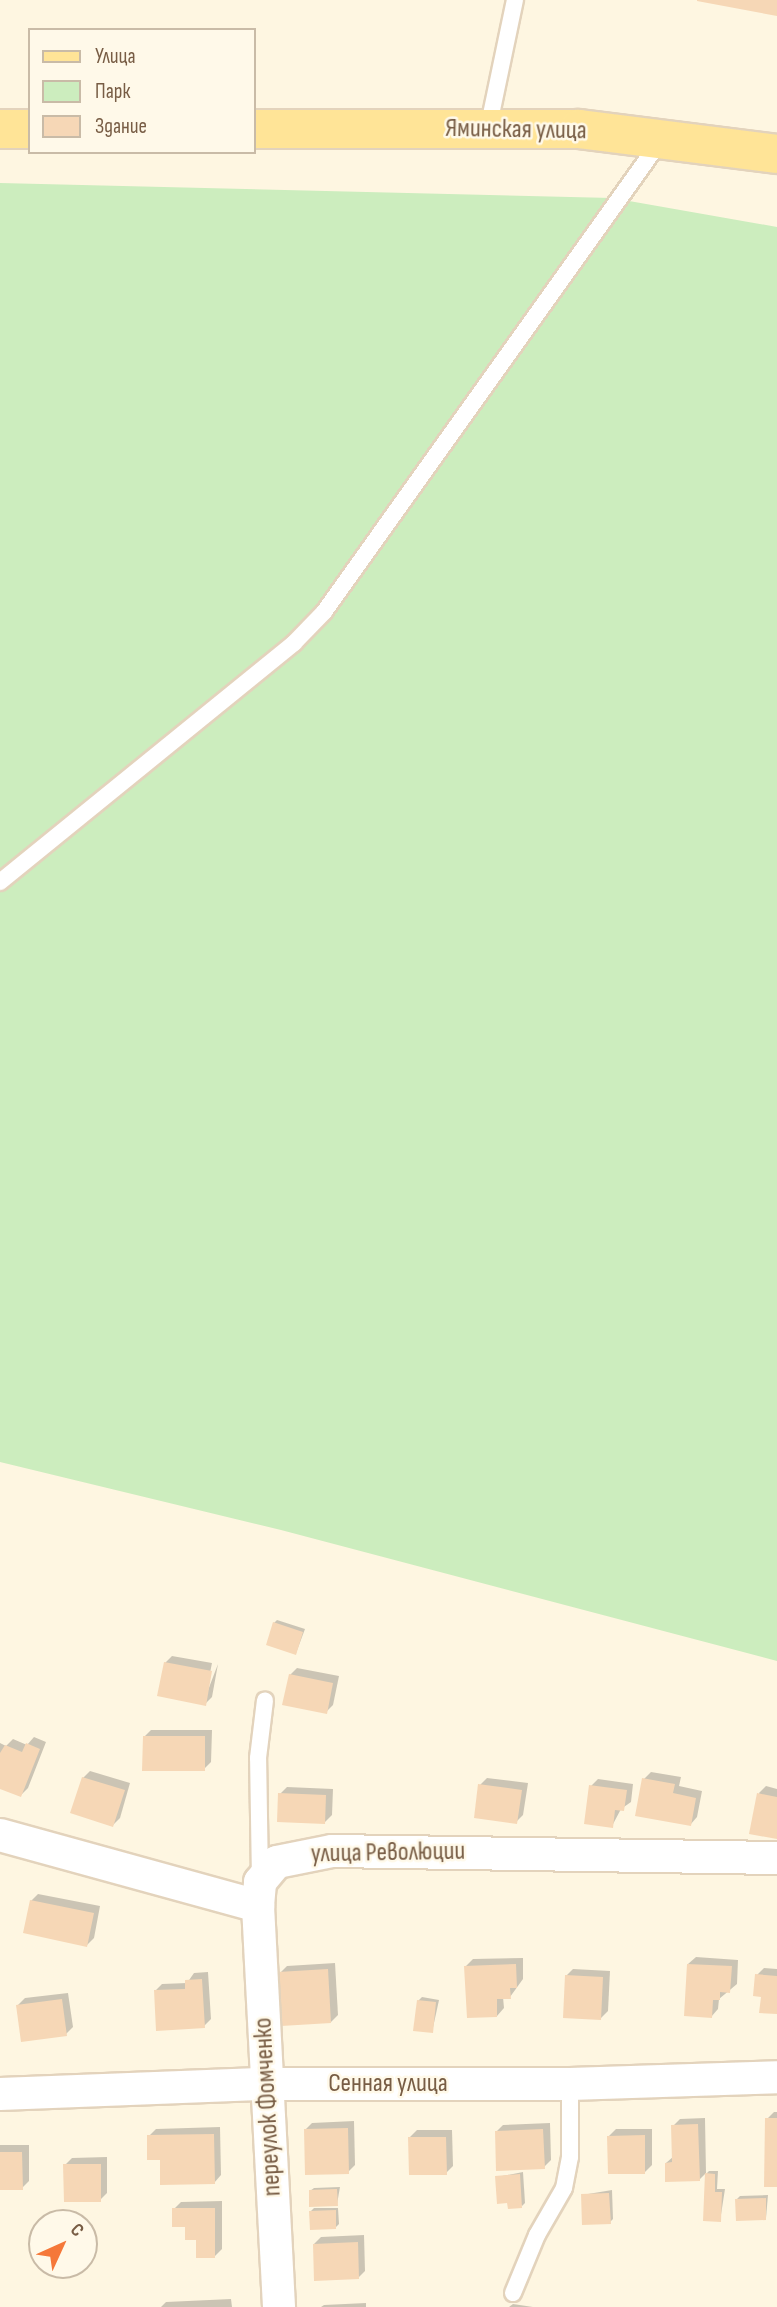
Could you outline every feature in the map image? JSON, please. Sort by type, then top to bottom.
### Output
[{"type":"main road","points":[[0,129],[28,129]]},
{"type":"main road","name":"Яминская улица","points":[[256,129],[579,129],[777,154]]},
{"type":"street","points":[[0,1835],[259,1894]]},
{"type":"street","name":"улица Революции","points":[[259,1894],[277,1862],[332,1851],[777,1857]]},
{"type":"street","name":"переулок Фомченко","points":[[259,1894],[266,2084],[279,2307]]},
{"type":"street","name":"Сенная улица","points":[[0,2094],[266,2084],[570,2084],[777,2077]]},
{"type":"lane","points":[[488,129],[515,0]]},
{"type":"lane","points":[[0,882],[294,643],[324,612],[660,140]]},
{"type":"lane","points":[[259,1894],[258,1758],[265,1700]]},
{"type":"lane","points":[[513,2293],[537,2235],[564,2188],[570,2157],[570,2084]]},
{"type":"green space","points":[[0,183],[612,198],[777,227],[777,1661],[281,1530],[0,1462]]},
{"type":"building","points":[[777,0],[777,16],[697,1]]},
{"type":"building","points":[[273,1622],[303,1632],[296,1655],[266,1645]]},
{"type":"building","points":[[164,1662],[212,1671],[206,1706],[157,1696]]},
{"type":"building","points":[[289,1674],[333,1683],[327,1714],[282,1705]]},
{"type":"building","points":[[143,1736],[205,1736],[205,1771],[142,1771]]},
{"type":"building","points":[[26,1743],[40,1749],[21,1797],[0,1789],[0,1753],[5,1745],[22,1752]]},
{"type":"building","points":[[82,1777],[125,1790],[113,1827],[70,1813]]},
{"type":"building","points":[[642,1778],[675,1784],[673,1793],[696,1798],[691,1826],[635,1816]]},
{"type":"building","points":[[478,1784],[522,1790],[517,1824],[474,1818]]},
{"type":"building","points":[[589,1785],[627,1790],[624,1811],[615,1810],[613,1828],[584,1824]]},
{"type":"building","points":[[278,1793],[326,1795],[325,1824],[277,1822]]},
{"type":"building","points":[[757,1793],[777,1797],[777,1839],[749,1834]]},
{"type":"building","points":[[30,1900],[94,1913],[87,1947],[23,1933]]},
{"type":"building","points":[[516,1964],[517,1988],[510,1988],[511,1999],[497,1999],[497,2017],[467,2018],[464,1966]]},
{"type":"building","points":[[687,1964],[732,1966],[730,1993],[720,1992],[720,2000],[713,2000],[712,2018],[684,2016]]},
{"type":"building","points":[[328,1969],[331,2023],[281,2026],[278,1972]]},
{"type":"building","points":[[755,1974],[777,1976],[777,2014],[759,2013],[761,1997],[753,1996]]},
{"type":"building","points":[[565,1975],[603,1977],[601,2020],[563,2018]]},
{"type":"building","points":[[202,1979],[205,2028],[156,2031],[154,1990],[185,1989],[185,1980]]},
{"type":"building","points":[[62,1999],[67,2036],[21,2042],[16,2005]]},
{"type":"building","points":[[417,2000],[436,2002],[433,2033],[413,2031]]},
{"type":"building","points":[[765,2118],[777,2118],[777,2187],[764,2187]]},
{"type":"building","points":[[698,2124],[700,2181],[665,2182],[665,2163],[672,2162],[671,2125]]},
{"type":"building","points":[[348,2128],[349,2174],[305,2175],[304,2129]]},
{"type":"building","points":[[543,2129],[545,2169],[496,2171],[495,2131]]},
{"type":"building","points":[[214,2134],[215,2184],[160,2185],[160,2160],[147,2160],[147,2135]]},
{"type":"building","points":[[645,2135],[645,2174],[608,2174],[607,2136]]},
{"type":"building","points":[[408,2137],[446,2137],[447,2175],[409,2175]]},
{"type":"building","points":[[0,2152],[22,2152],[23,2190],[0,2190]]},
{"type":"building","points":[[63,2164],[101,2164],[101,2202],[64,2202]]},
{"type":"building","points":[[705,2173],[715,2174],[715,2192],[722,2192],[721,2222],[703,2221]]},
{"type":"building","points":[[520,2174],[522,2208],[508,2209],[507,2203],[497,2204],[495,2176]]},
{"type":"building","points":[[337,2189],[338,2206],[309,2207],[309,2190]]},
{"type":"building","points":[[609,2193],[611,2224],[582,2225],[581,2194]]},
{"type":"building","points":[[766,2198],[766,2220],[736,2221],[735,2199]]},
{"type":"building","points":[[172,2208],[215,2208],[215,2258],[196,2258],[196,2240],[185,2240],[185,2227],[172,2227]]},
{"type":"building","points":[[336,2210],[336,2229],[310,2230],[309,2211]]},
{"type":"building","points":[[358,2242],[359,2279],[314,2281],[313,2244]]}]
